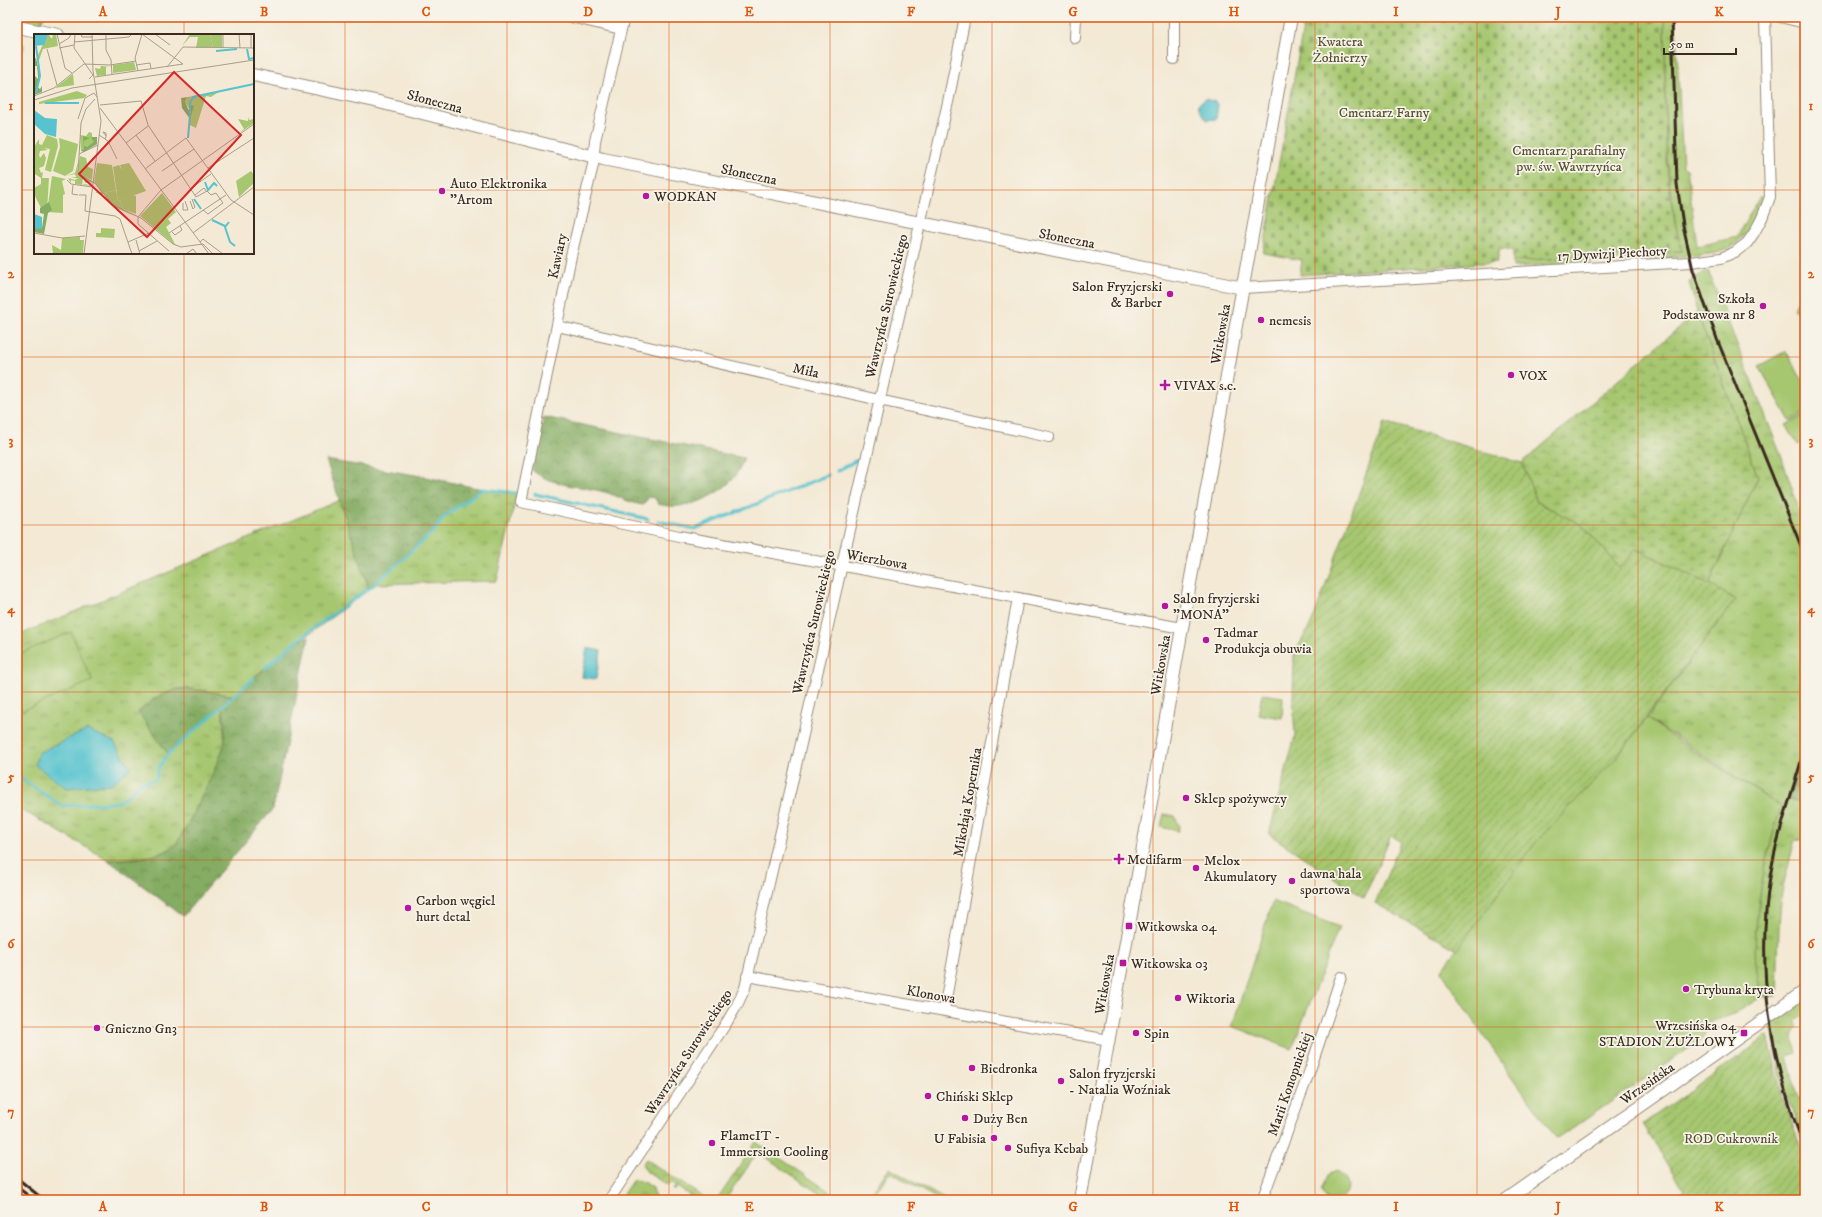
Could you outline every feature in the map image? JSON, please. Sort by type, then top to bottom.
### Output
[{"type":"street","points":[[571,17],[621,29]]},
{"type":"street","name":"Kawiary","points":[[521,502],[570,256],[593,165],[593,156],[624,17]]},
{"type":"street","name":"Wawrzyńca Surowieckiego","points":[[610,1200],[734,1011],[742,995],[948,102],[965,17]]},
{"type":"street","points":[[1075,38],[1076,17]]},
{"type":"street","points":[[1174,17],[1174,59]]},
{"type":"street","name":"Witkowska","points":[[1080,1200],[1291,17]]},
{"type":"street","name":"17 Dywizji Piechoty","points":[[1243,288],[1691,262],[1721,258],[1735,252],[1746,243],[1754,233],[1762,218],[1770,197],[1766,17]]},
{"type":"street","points":[[1780,17],[1805,23]]},
{"type":"street","points":[[17,27],[53,34]]},
{"type":"street","name":"Słoneczna","points":[[254,75],[374,101],[593,156],[1243,288]]},
{"type":"street","name":"Miła","points":[[557,326],[879,400],[1049,437]]},
{"type":"street","name":"Wierzbowa","points":[[521,502],[679,536],[840,567],[1182,628]]},
{"type":"street","name":"Mikołaja Kopernika","points":[[944,1010],[1018,598]]},
{"type":"street","name":"Klonowa","points":[[747,976],[1109,1040]]},
{"type":"street","name":"Marii Konopnickiej","points":[[1262,1200],[1310,1070],[1341,977]]},
{"type":"street","name":"Wrzesińska","points":[[1506,1200],[1805,991]]},
{"type":"green space","points":[[17,17],[44,17],[39,25],[17,20]]},
{"type":"green space","points":[[1305,17],[1665,17],[1667,164],[1675,223],[1682,251],[1513,261],[1513,250],[1500,248],[1497,262],[1300,275],[1302,260],[1263,253]]},
{"type":"green space","points":[[1665,17],[1675,17],[1683,167],[1687,169],[1697,246],[1737,237],[1760,196],[1762,198],[1760,206],[1749,228],[1739,241],[1732,246],[1711,254],[1513,267],[1513,261],[1682,251],[1675,222],[1668,164],[1665,105]]},
{"type":"green space","points":[[17,38],[24,45],[23,51],[17,50]]},
{"type":"green space","points":[[1708,271],[1782,458],[1805,528],[1805,741],[1788,799],[1805,803],[1805,840],[1795,839],[1782,892],[1779,925],[1777,996],[1761,997],[1755,948],[1763,877],[1781,807],[1647,718],[1735,600],[1709,584],[1758,477],[1697,312],[1689,281]]},
{"type":"green space","points":[[1805,287],[1805,316],[1793,309]]},
{"type":"green space","points":[[1697,312],[1758,477],[1709,584],[1636,549],[1620,569],[1582,525],[1537,502],[1522,463]]},
{"type":"green space","points":[[1786,351],[1805,385],[1805,413],[1790,421],[1759,366]]},
{"type":"green space","points":[[1805,415],[1805,441],[1798,445],[1786,425]]},
{"type":"green space","points":[[544,417],[744,458],[735,477],[714,494],[705,499],[687,505],[667,506],[658,504],[655,498],[649,497],[643,505],[638,504],[605,492],[557,482],[539,475],[532,470]]},
{"type":"green space","points":[[1385,422],[1522,463],[1537,502],[1582,525],[1620,568],[1636,549],[1709,584],[1735,600],[1615,759],[1536,842],[1457,950],[1375,903],[1401,842],[1391,835],[1364,898],[1269,834],[1295,736],[1293,703],[1294,654],[1312,622]]},
{"type":"green space","points":[[326,460],[421,476],[482,489],[445,516],[434,531],[369,589]]},
{"type":"green space","points":[[482,489],[517,493],[497,581],[375,584],[434,531],[445,516]]},
{"type":"green space","points":[[340,500],[369,589],[265,668],[234,696],[187,688],[177,689],[152,700],[168,754],[222,707],[225,744],[220,759],[185,831],[175,846],[157,856],[108,860],[17,807],[17,636]]},
{"type":"green space","points":[[71,632],[92,681],[17,713],[17,655]]},
{"type":"green space","points":[[309,637],[273,809],[183,916],[108,860],[142,858],[158,854],[173,847],[177,842],[201,798],[222,752],[225,735],[222,707],[168,754],[138,712],[163,695],[183,689],[194,689],[234,696],[296,641]]},
{"type":"green space","points":[[1262,694],[1283,697],[1282,718],[1258,714]]},
{"type":"green space","points":[[1647,718],[1681,743],[1781,807],[1763,876],[1756,930],[1755,954],[1761,997],[1736,1013],[1713,1021],[1701,1040],[1557,1139],[1506,1069],[1441,971],[1536,842],[1615,759]]},
{"type":"green space","points":[[1805,741],[1805,803],[1788,799]]},
{"type":"green space","points":[[1164,814],[1175,816],[1179,826],[1178,831],[1161,827]]},
{"type":"green space","points":[[1273,901],[1339,927],[1292,1049],[1232,1026]]},
{"type":"green space","points":[[1805,1000],[1805,1014],[1795,1021],[1799,1027],[1794,1033],[1796,1053],[1787,1056],[1793,1080],[1805,1115],[1805,1148],[1781,1079],[1771,1024]]},
{"type":"green space","name":"ROD Cukrownik","points":[[1768,1036],[1783,1098],[1805,1158],[1805,1200],[1667,1200],[1684,1190],[1643,1124]]},
{"type":"green space","points":[[756,1142],[842,1200],[829,1200],[758,1152],[725,1200],[717,1200]]},
{"type":"green space","points":[[646,1159],[707,1200],[696,1200],[677,1187],[673,1190],[676,1185],[671,1182],[668,1186],[646,1171],[642,1164]]},
{"type":"green space","points":[[889,1168],[946,1200],[939,1200],[890,1172],[870,1200],[867,1200]]},
{"type":"green space","points":[[1336,1171],[1346,1180],[1348,1186],[1347,1191],[1345,1195],[1335,1200],[1327,1199],[1321,1191],[1327,1175]]},
{"type":"green space","points":[[635,1180],[644,1182],[653,1188],[655,1200],[619,1200],[632,1181]]},
{"type":"water","points":[[1206,99],[1215,102],[1218,105],[1216,119],[1207,120],[1201,113],[1198,104]]},
{"type":"water","points":[[587,648],[601,651],[596,679],[582,677]]},
{"type":"water","points":[[87,730],[114,742],[131,768],[111,784],[66,788],[35,765],[38,753]]},
{"type":"waterway","points":[[837,471],[857,460]]},
{"type":"waterway","points":[[658,521],[695,529],[828,475]]},
{"type":"waterway","points":[[265,668],[296,641],[375,584],[434,531],[445,516],[482,489],[517,493]]},
{"type":"waterway","points":[[535,494],[648,519]]},
{"type":"waterway","points":[[17,776],[62,806],[119,802],[141,783],[156,779],[159,767],[168,754],[254,678]]},
{"type":"railway","points":[[1672,17],[1677,184],[1683,225],[1693,270],[1717,339],[1805,556]]},
{"type":"railway","points":[[1805,748],[1781,828],[1773,861],[1766,911],[1765,946],[1769,1015],[1775,1049],[1783,1083],[1805,1148]]},
{"type":"railway","points":[[17,1178],[44,1200]]},
{"type":"railway","points":[[17,1187],[34,1200]]},
{"type":"railway","points":[[17,1195],[23,1200]]},
{"type":"place","name":"Auto Elektronika \"Artom","points":[[442,191]]},
{"type":"place","name":"WODKAN","points":[[646,196]]},
{"type":"place","name":"Salon Fryzjerski & Barber","points":[[1170,294]]},
{"type":"place","name":"Szkoła Podstawowa nr 8","points":[[1763,306]]},
{"type":"place","name":"nemesis","points":[[1261,320]]},
{"type":"place","name":"VOX","points":[[1511,375]]},
{"type":"place","name":"VIVAX s.c.","points":[[1165,385]]},
{"type":"place","name":"Salon fryzjerski \"MONA\"","points":[[1165,606]]},
{"type":"place","name":"Tadmar Produkcja obuwia","points":[[1206,640]]},
{"type":"place","name":"Sklep spożywczy","points":[[1186,798]]},
{"type":"place","name":"Medifarm","points":[[1119,859]]},
{"type":"place","name":"Melox Akumulatory","points":[[1196,868]]},
{"type":"place","name":"dawna hala sportowa","points":[[1292,881]]},
{"type":"place","name":"Carbon węgiel hurt detal","points":[[408,908]]},
{"type":"place","name":"Witkowska 04","points":[[1129,926]]},
{"type":"place","name":"Witkowska 03","points":[[1123,963]]},
{"type":"place","name":"Trybuna kryta","points":[[1686,989]]},
{"type":"place","name":"Wiktoria","points":[[1178,998]]},
{"type":"place","name":"Gniezno Gn3","points":[[97,1028]]},
{"type":"place","name":"Spin","points":[[1136,1033]]},
{"type":"place","name":"Wrzesińska 04 STADION ŻUŻLOWY","points":[[1744,1033]]},
{"type":"place","name":"Biedronka","points":[[972,1068]]},
{"type":"place","name":"Salon fryzjerski - Natalia Woźniak","points":[[1061,1081]]},
{"type":"place","name":"Chiński Sklep","points":[[928,1096]]},
{"type":"place","name":"Duży Ben","points":[[965,1118]]},
{"type":"place","name":"U Fabisia","points":[[994,1138]]},
{"type":"place","name":"FlameIT - Immersion Cooling","points":[[712,1143]]},
{"type":"place","name":"Sufiya Kebab","points":[[1008,1148]]},
{"type":"park label","name":"Kwatera Żołnierzy","points":[[1340,50]]},
{"type":"park label","name":"Cmentarz Farny","points":[[1384,112]]},
{"type":"park label","name":"Cmentarz parafialny pw. św. Wawrzyńca","points":[[1569,158]]}]
